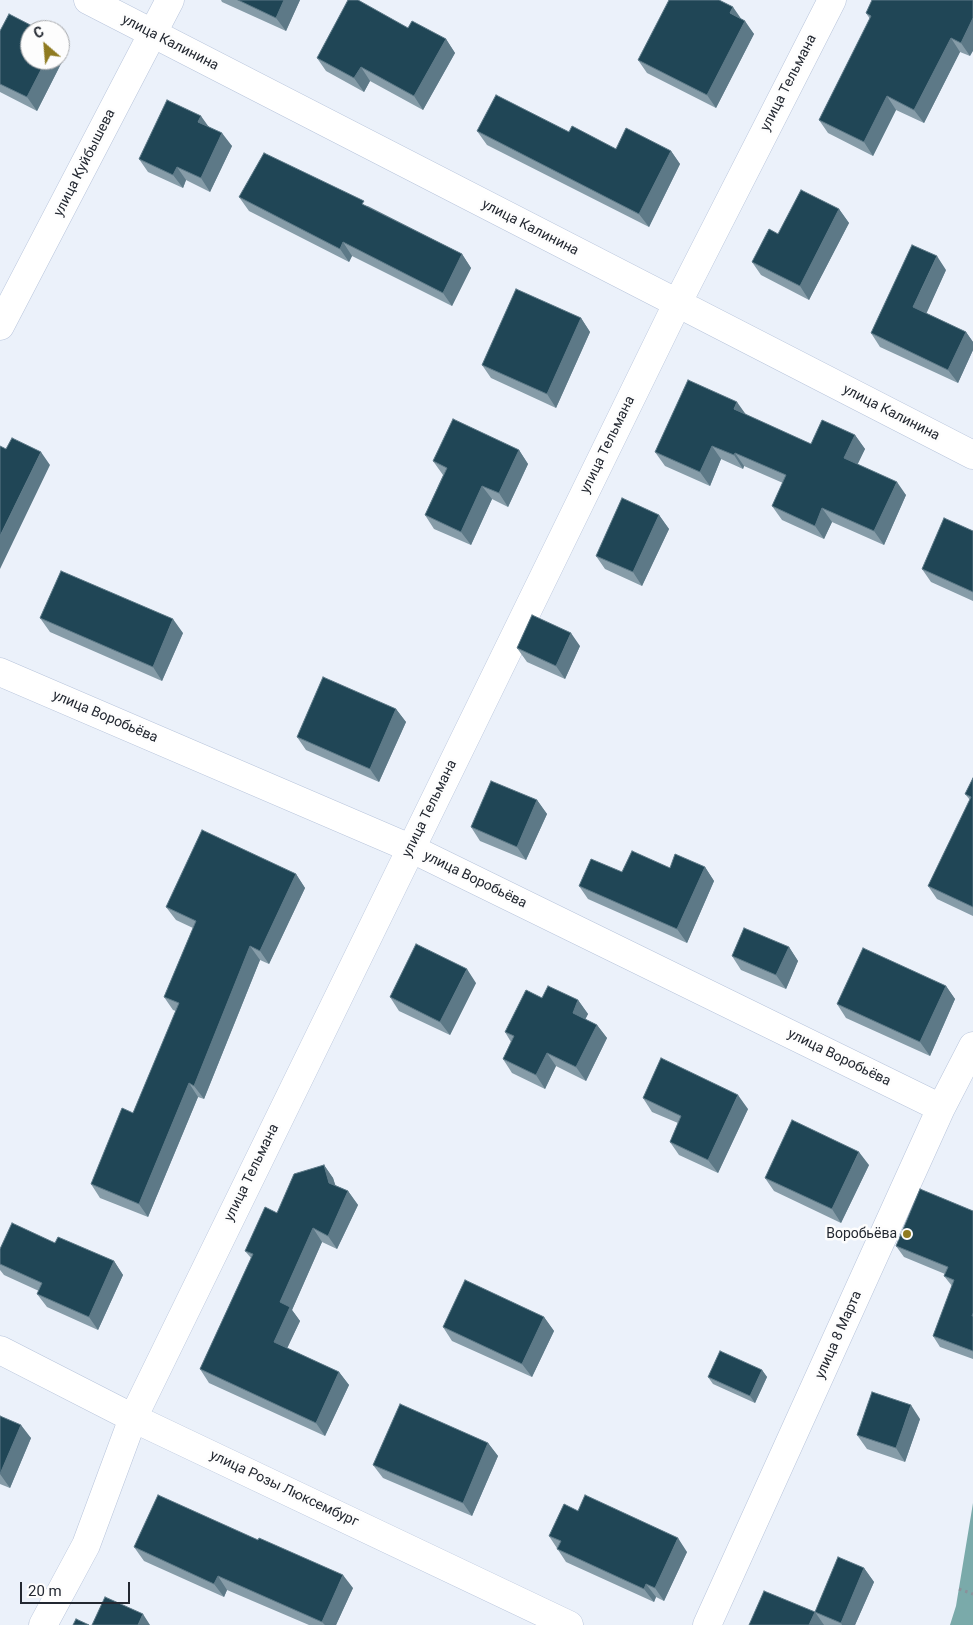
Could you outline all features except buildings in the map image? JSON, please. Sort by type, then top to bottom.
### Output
[{"type":"street","name":"улица Калинина","points":[[88,0],[973,455]]},
{"type":"street","name":"улица Куйбышева","points":[[0,326],[170,0]]},
{"type":"street","name":"улица Тельмана","points":[[43,1625],[86,1545],[133,1418],[677,304],[832,0]]},
{"type":"street","name":"улица Воробьёва","points":[[0,672],[410,848],[942,1108]]},
{"type":"street","name":"улица 8 Марта","points":[[707,1625],[942,1108],[973,1046]]},
{"type":"street","name":"улица Розы Люксембург","points":[[0,1350],[133,1418],[569,1625]]},
{"type":"path","points":[[959,1589],[973,1594]]},
{"type":"shaded area","points":[[973,1503],[973,1625],[950,1625],[956,1606]]},
{"type":"place","name":"Воробьёва","points":[[907,1234]]}]
